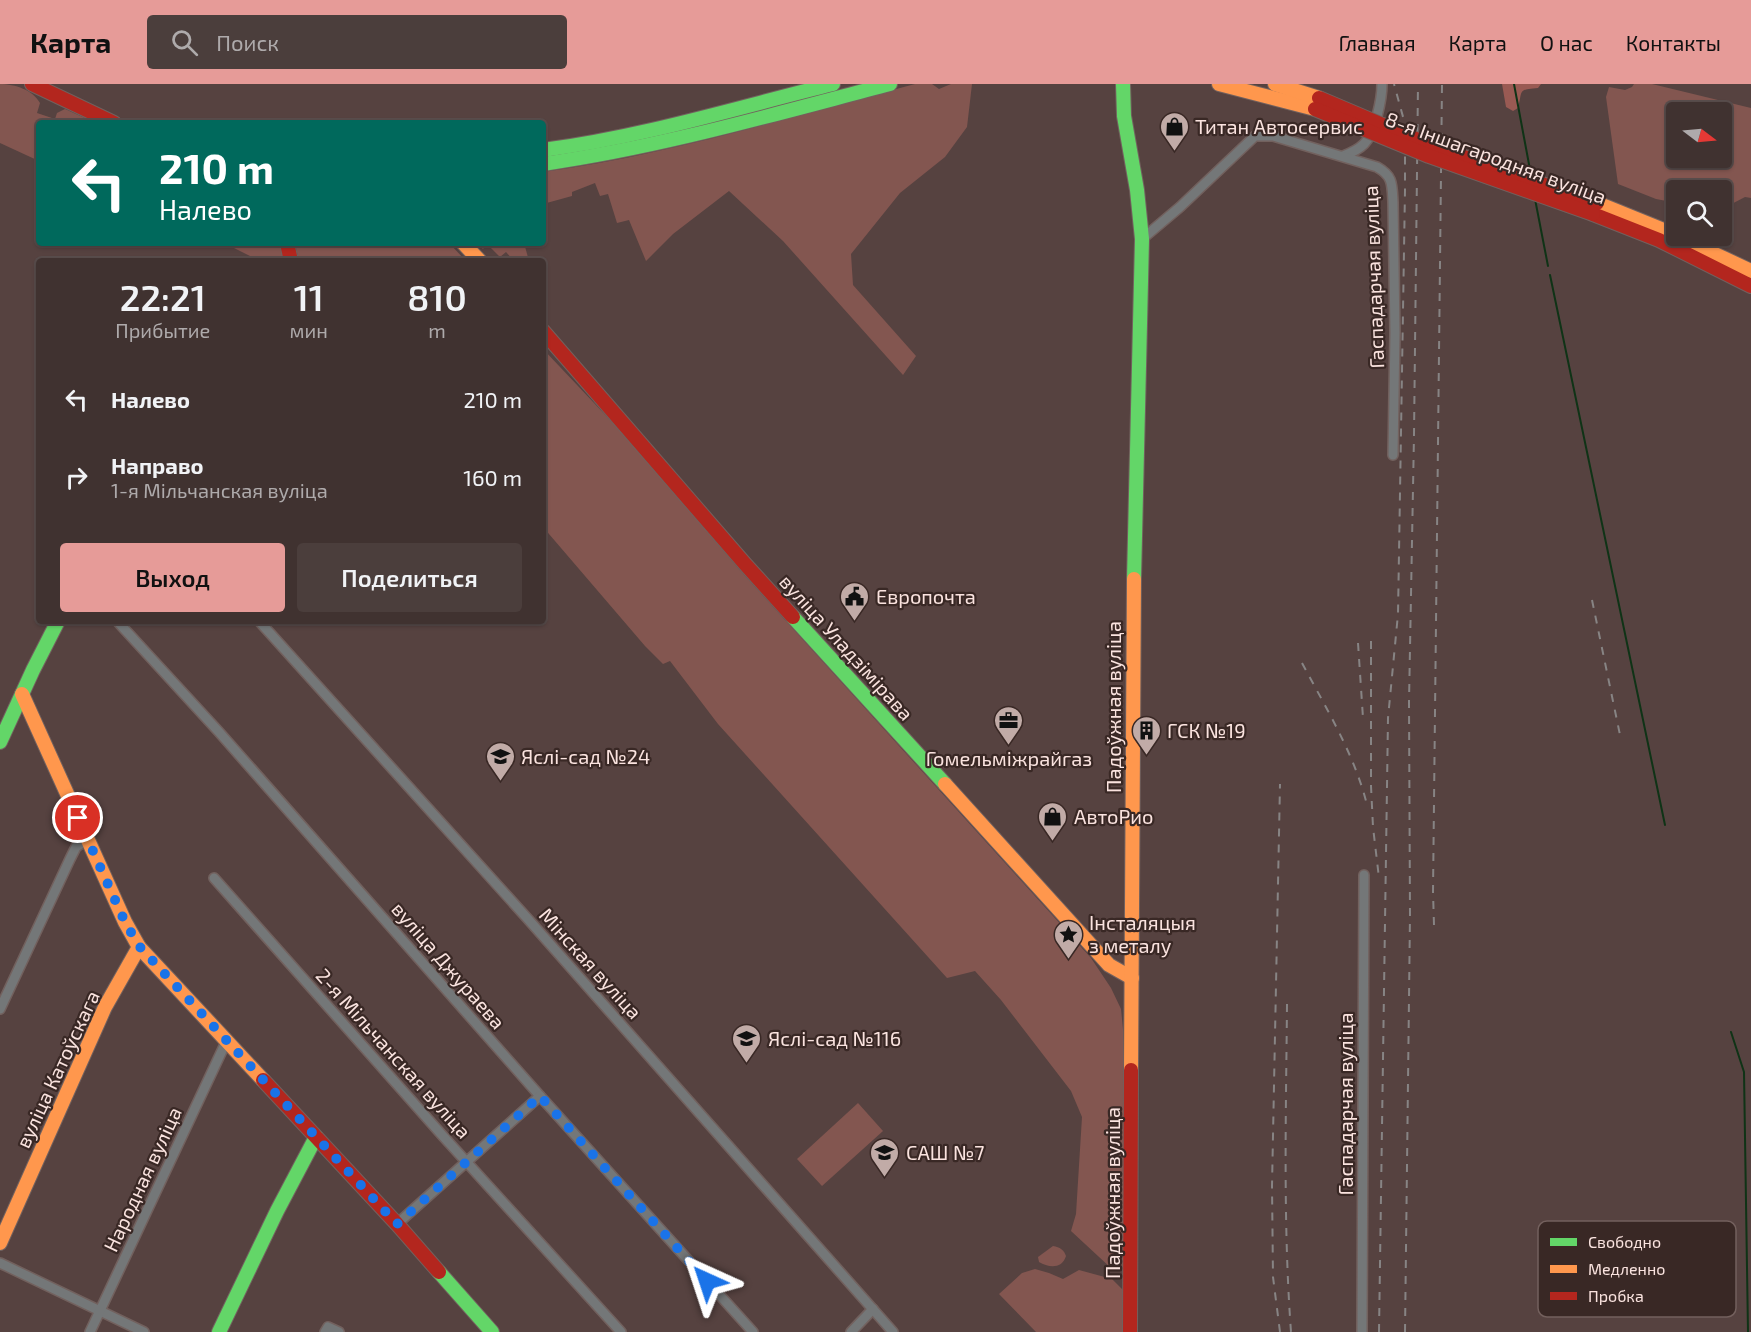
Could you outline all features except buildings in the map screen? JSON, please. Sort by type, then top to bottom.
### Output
[{"type":"main road","points":[[32,84],[108,120]]},
{"type":"main road","points":[[546,149],[615,139],[671,127],[833,84]]},
{"type":"main road","points":[[546,164],[674,141],[890,84]]},
{"type":"main road","name":"Падоўжная вуліца","points":[[1123,84],[1124,116],[1137,190],[1142,239],[1133,630],[1131,1332]]},
{"type":"main road","name":"8-я Іншагародняя вуліца","points":[[1220,84],[1317,104]]},
{"type":"main road","name":"8-я Іншагародняя вуліца","points":[[1275,84],[1317,104],[1595,208],[1666,231],[1751,285]]},
{"type":"main road","points":[[466,246],[477,258]]},
{"type":"main road","name":"8-я Іншагародняя вуліца","points":[[1715,261],[1751,271]]},
{"type":"main road","name":"вуліца Уладзімірава","points":[[546,334],[746,564],[1096,951],[1109,965],[1132,978]]},
{"type":"main road","points":[[0,742],[56,624]]},
{"type":"main road","points":[[21,694],[125,922],[139,946],[397,1224],[492,1332]]},
{"type":"main road","name":"вуліца Катоўскага","points":[[0,1243],[105,1007],[139,946]]},
{"type":"main road","points":[[219,1332],[295,1175],[316,1137]]},
{"type":"street","points":[[1343,156],[1357,150],[1366,142],[1381,97],[1382,84]]},
{"type":"street","name":"Гаспадарчая вуліца","points":[[1142,239],[1180,207],[1255,136],[1274,136],[1343,156],[1386,172],[1391,181],[1393,202],[1395,333],[1393,455]]},
{"type":"street","name":"вуліца Джураева","points":[[120,624],[219,732],[540,1096],[753,1332]]},
{"type":"street","name":"Мінская вуліца","points":[[262,624],[527,918],[893,1332]]},
{"type":"street","points":[[0,1010],[76,847],[87,840]]},
{"type":"street","name":"Гаспадарчая вуліца","points":[[1362,1332],[1364,876]]},
{"type":"street","name":"2-я Мільчанская вуліца","points":[[214,878],[621,1332]]},
{"type":"street","name":"Народная вуліца","points":[[90,1332],[226,1040]]},
{"type":"street","points":[[397,1224],[540,1096]]},
{"type":"street","points":[[0,1263],[144,1332]]},
{"type":"street","points":[[850,1332],[873,1310]]},
{"type":"street","points":[[325,1332],[328,1327],[339,1332]]},
{"type":"shaded area","points":[[0,84],[12,85],[28,91],[37,98],[40,103],[37,113],[55,119],[57,113],[65,109],[89,120],[36,120],[36,160],[0,143]]},
{"type":"shaded area","points":[[915,84],[932,84],[939,89],[951,84],[972,84],[967,127],[945,157],[900,193],[851,254],[853,285],[916,356],[903,375],[783,241],[729,191],[673,234],[646,261],[629,220],[617,223],[608,194],[600,196],[595,183],[572,192],[572,196],[546,203],[546,172],[637,156]]},
{"type":"shaded area","points":[[1502,84],[1541,84],[1538,88],[1524,90],[1518,108],[1513,111],[1506,107]]},
{"type":"shaded area","points":[[1634,84],[1652,84],[1726,102],[1666,102],[1666,168],[1732,168],[1732,103],[1751,108],[1751,198],[1745,197],[1732,204],[1732,180],[1666,180],[1666,201],[1618,184],[1606,97],[1609,87],[1625,90]]},
{"type":"shaded area","points":[[230,246],[281,246],[284,258],[254,258]]},
{"type":"shaded area","points":[[296,246],[452,246],[463,258],[298,258]]},
{"type":"shaded area","points":[[489,246],[525,246],[528,258],[511,258],[506,252],[500,257]]},
{"type":"shaded area","points":[[546,352],[630,441],[739,569],[1091,958],[1111,988],[1121,1009],[1123,1029],[1126,1267],[1123,1270],[1112,1269],[1071,1231],[1076,1214],[1082,1117],[1071,1091],[1001,1000],[975,971],[947,978],[718,724],[670,661],[663,664],[546,530]]},
{"type":"shaded area","points":[[858,1103],[883,1131],[822,1186],[797,1159]]},
{"type":"shaded area","points":[[1053,1246],[1061,1249],[1065,1254],[1062,1263],[1051,1266],[1039,1262],[1038,1257]]},
{"type":"shaded area","points":[[1035,1269],[1063,1279],[1079,1270],[1112,1279],[1126,1293],[1125,1332],[1036,1332],[999,1294],[1022,1273]]},
{"type":"waterway","points":[[1514,84],[1531,175]]},
{"type":"waterway","points":[[1535,199],[1548,266]]},
{"type":"waterway","points":[[1550,275],[1665,825]]},
{"type":"waterway","points":[[1731,1032],[1744,1072],[1748,1332]]},
{"type":"railway","points":[[1379,1332],[1388,718],[1398,614],[1405,190],[1405,124],[1394,84]]},
{"type":"railway","points":[[1405,1332],[1410,915],[1409,702],[1418,84]]},
{"type":"railway","points":[[1434,925],[1442,84]]},
{"type":"railway","points":[[1592,600],[1620,735]]},
{"type":"railway","points":[[1371,641],[1371,786],[1379,878]]},
{"type":"railway","points":[[1358,643],[1363,718]]},
{"type":"railway","points":[[1302,663],[1354,765],[1366,801]]},
{"type":"railway","points":[[1280,784],[1272,1186],[1273,1277],[1280,1332]]},
{"type":"railway","points":[[1287,1004],[1286,1209],[1291,1332]]},
{"type":"traffic: fast","points":[[546,150],[653,130],[833,84]]},
{"type":"traffic: fast","points":[[546,164],[631,149],[890,84]]},
{"type":"traffic: fast","points":[[1123,84],[1124,116],[1137,190],[1142,239],[1134,579]]},
{"type":"traffic: fast","points":[[793,617],[945,784]]},
{"type":"traffic: fast","points":[[0,742],[56,624]]},
{"type":"traffic: fast","points":[[219,1332],[277,1211],[316,1137]]},
{"type":"traffic: fast","points":[[439,1272],[492,1332]]},
{"type":"traffic: slow","points":[[1219,84],[1315,109]]},
{"type":"traffic: slow","points":[[1275,84],[1319,98]]},
{"type":"traffic: slow","points":[[1597,203],[1666,231],[1751,271]]},
{"type":"traffic: slow","points":[[466,246],[477,258]]},
{"type":"traffic: slow","points":[[1131,1070],[1134,579]]},
{"type":"traffic: slow","points":[[22,694],[125,922],[139,947],[263,1080]]},
{"type":"traffic: slow","points":[[945,784],[1109,965],[1132,978]]},
{"type":"traffic: slow","points":[[0,1243],[105,1007],[139,947]]},
{"type":"traffic: jam","points":[[32,84],[108,120]]},
{"type":"traffic: jam","points":[[1319,98],[1432,146],[1597,203]]},
{"type":"traffic: jam","points":[[1315,109],[1429,156],[1593,214]]},
{"type":"traffic: jam","points":[[1593,214],[1659,240],[1751,286]]},
{"type":"traffic: jam","points":[[288,246],[290,258]]},
{"type":"traffic: jam","points":[[546,334],[793,617]]},
{"type":"traffic: jam","points":[[1130,1332],[1131,1070]]},
{"type":"traffic: jam","points":[[263,1080],[439,1272]]},
{"type":"place","name":"Титан Автосервис","points":[[1174,152]]},
{"type":"place","name":"Европочта","points":[[855,622]]},
{"type":"place","name":"Гомельміжрайгаз","points":[[1009,746]]},
{"type":"place","name":"ГСК №19","points":[[1146,756]]},
{"type":"place","name":"Яслі-сад №24","points":[[500,782]]},
{"type":"place","name":"АвтоРио","points":[[1053,842]]},
{"type":"place","name":"Інсталяцыя з металу","points":[[1068,960]]},
{"type":"place","name":"Яслі-сад №116","points":[[747,1064]]},
{"type":"place","name":"САШ №7","points":[[885,1178]]},
{"type":"route","points":[[78,818],[125,922],[139,946],[397,1224],[540,1096],[707,1281]]}]
